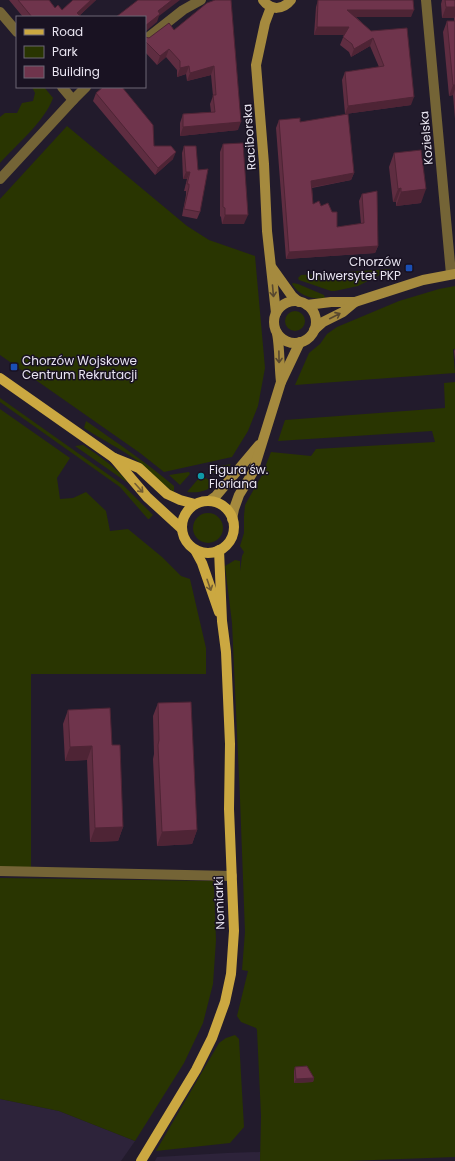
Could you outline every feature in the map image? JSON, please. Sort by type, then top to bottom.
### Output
[{"type":"main road","points":[[0,378],[114,458],[139,468],[167,494],[180,500],[195,504]]},
{"type":"main road","points":[[114,458],[147,497],[182,529]]},
{"type":"main road","points":[[209,501],[221,505],[230,513],[234,528],[228,544],[211,553],[203,553],[195,550],[186,541],[182,529],[184,517],[190,508],[195,504],[209,501]]},
{"type":"main road","name":"Nomiarki","points":[[195,550],[202,563],[222,621]]},
{"type":"main road","name":"Nomiarki","points":[[140,1161],[196,1070],[212,1038],[225,1002],[233,959],[234,931],[230,809],[230,744],[226,652],[222,621],[219,550]]},
{"type":"street","points":[[146,39],[183,10],[201,0]]},
{"type":"street","points":[[267,4],[282,7],[291,0]]},
{"type":"street","name":"Kozielska","points":[[426,0],[453,274]]},
{"type":"street","name":"Raciborska","points":[[267,4],[265,23],[256,65],[264,164],[267,231],[276,313]]},
{"type":"street","points":[[0,12],[16,31]]},
{"type":"street","points":[[63,88],[73,100]]},
{"type":"street","points":[[0,179],[85,88]]},
{"type":"street","name":"Raciborska","points":[[272,268],[292,296],[303,303]]},
{"type":"street","points":[[281,382],[279,343],[274,323],[276,313],[284,304],[291,302],[318,304],[331,302],[355,302],[423,280],[453,274]]},
{"type":"street","points":[[277,333],[284,340],[290,342],[300,342],[308,338],[323,322],[343,312],[355,302]]},
{"type":"street","points":[[303,303],[310,308],[315,316],[316,326],[314,330]]},
{"type":"street","points":[[232,519],[239,496],[253,472],[281,382],[291,364],[300,342]]},
{"type":"street","points":[[209,501],[216,496],[262,442]]},
{"type":"street","points":[[0,871],[232,876]]},
{"type":"shaded area","points":[[0,1099],[59,1111],[135,1141],[121,1161],[0,1161]]},
{"type":"shaded area","points":[[260,1152],[260,1161],[155,1161],[157,1157]]},
{"type":"green space","points":[[32,88],[45,88],[53,98],[49,107],[30,132],[0,163],[0,117],[5,113],[17,113],[22,103],[33,101],[35,93]]},
{"type":"green space","points":[[67,126],[187,226],[209,240],[255,256],[265,368],[258,406],[248,431],[232,457],[164,472],[140,453],[0,355],[0,199]]},
{"type":"green space","points":[[391,269],[358,286],[335,291],[299,280],[298,278],[301,275]]},
{"type":"green space","points":[[293,283],[324,295],[325,298],[306,296],[295,288],[292,284]]},
{"type":"green space","points":[[455,286],[455,349],[453,349],[455,373],[295,385],[309,353],[320,344],[327,334],[337,327],[399,301],[439,289]]},
{"type":"green space","points":[[295,311],[302,314],[305,321],[302,328],[295,331],[288,328],[285,321],[288,314]]},
{"type":"green space","points":[[455,382],[455,1157],[348,1161],[260,1161],[261,1116],[257,1030],[256,1028],[241,1022],[237,1016],[248,971],[242,970],[245,932],[240,799],[232,623],[225,566],[235,560],[240,561],[240,571],[244,552],[240,546],[244,533],[245,505],[262,475],[271,452],[311,456],[316,449],[435,442],[432,431],[278,441],[285,420],[445,408],[444,383]]},
{"type":"green space","points":[[0,398],[123,485],[153,515],[148,519],[120,487],[0,402]]},
{"type":"green space","points":[[0,409],[70,458],[57,478],[60,499],[73,498],[86,492],[106,511],[110,531],[128,529],[162,557],[181,576],[190,579],[206,648],[206,674],[31,674],[31,868],[0,868]]},
{"type":"green space","points":[[86,421],[131,452],[163,477],[174,486],[174,492],[132,457],[84,428]]},
{"type":"green space","points":[[83,445],[113,467],[128,483],[75,446]]},
{"type":"green space","points":[[231,464],[221,477],[208,469],[209,468]]},
{"type":"green space","points":[[189,472],[190,474],[180,485],[169,475]]},
{"type":"green space","points":[[204,477],[215,484],[202,491],[187,492],[199,478]]},
{"type":"green space","points":[[208,513],[219,517],[223,528],[219,539],[208,543],[197,539],[193,528],[197,517]]},
{"type":"green space","points":[[0,878],[213,881],[216,940],[213,984],[203,1023],[184,1063],[135,1141],[59,1111],[0,1099]]},
{"type":"green space","points":[[235,1035],[239,1039],[244,1127],[230,1143],[156,1151],[219,1043],[226,1038]]},
{"type":"building","points":[[18,0],[49,0],[55,8],[58,5],[62,10],[73,0],[91,0],[77,13],[80,16],[31,16]]},
{"type":"building","points":[[138,0],[172,0],[158,11],[160,14],[146,25],[146,16],[117,16]]},
{"type":"building","points":[[215,0],[231,0],[241,122],[183,127],[183,114],[215,112],[213,95],[216,95],[214,66],[190,73],[189,66],[180,68],[180,61],[169,49],[160,56],[146,42],[146,37],[149,38],[169,23],[174,30],[207,3]]},
{"type":"building","points":[[318,0],[413,0],[414,10],[347,10],[371,31],[407,28],[414,97],[348,106],[345,72],[384,66],[373,38],[354,49],[352,44],[343,37],[349,27],[317,27]]},
{"type":"building","points":[[445,0],[455,0],[455,7],[446,7]]},
{"type":"building","points":[[447,21],[455,21],[455,85],[453,85]]},
{"type":"building","points":[[102,88],[123,88],[153,125],[154,146],[171,146],[176,152],[158,168],[96,93]]},
{"type":"building","points":[[348,114],[354,173],[311,181],[313,204],[319,201],[321,206],[328,203],[332,212],[337,212],[337,227],[364,223],[362,194],[377,191],[378,246],[289,252],[279,120],[300,118],[300,122]]},
{"type":"building","points":[[243,143],[248,215],[225,215],[225,208],[223,207],[223,144]]},
{"type":"building","points":[[184,146],[196,146],[198,170],[208,169],[200,212],[184,209],[189,187],[189,184],[187,184],[190,172],[186,172]]},
{"type":"building","points":[[421,150],[426,189],[401,192],[401,188],[398,189],[394,153]]},
{"type":"building","points":[[191,702],[197,830],[162,832],[158,745],[158,703]]},
{"type":"building","points":[[110,708],[112,745],[120,745],[123,827],[95,828],[92,746],[70,747],[68,710]]},
{"type":"building","points":[[307,1066],[314,1078],[296,1079],[295,1067]]},
{"type":"place","name":"Chorzów Uniwersytet PKP","points":[[409,268]]},
{"type":"place","name":"Chorzów Wojskowe Centrum Rekrutacji","points":[[14,367]]},
{"type":"place","name":"Figura św. Floriana","points":[[201,476]]}]
